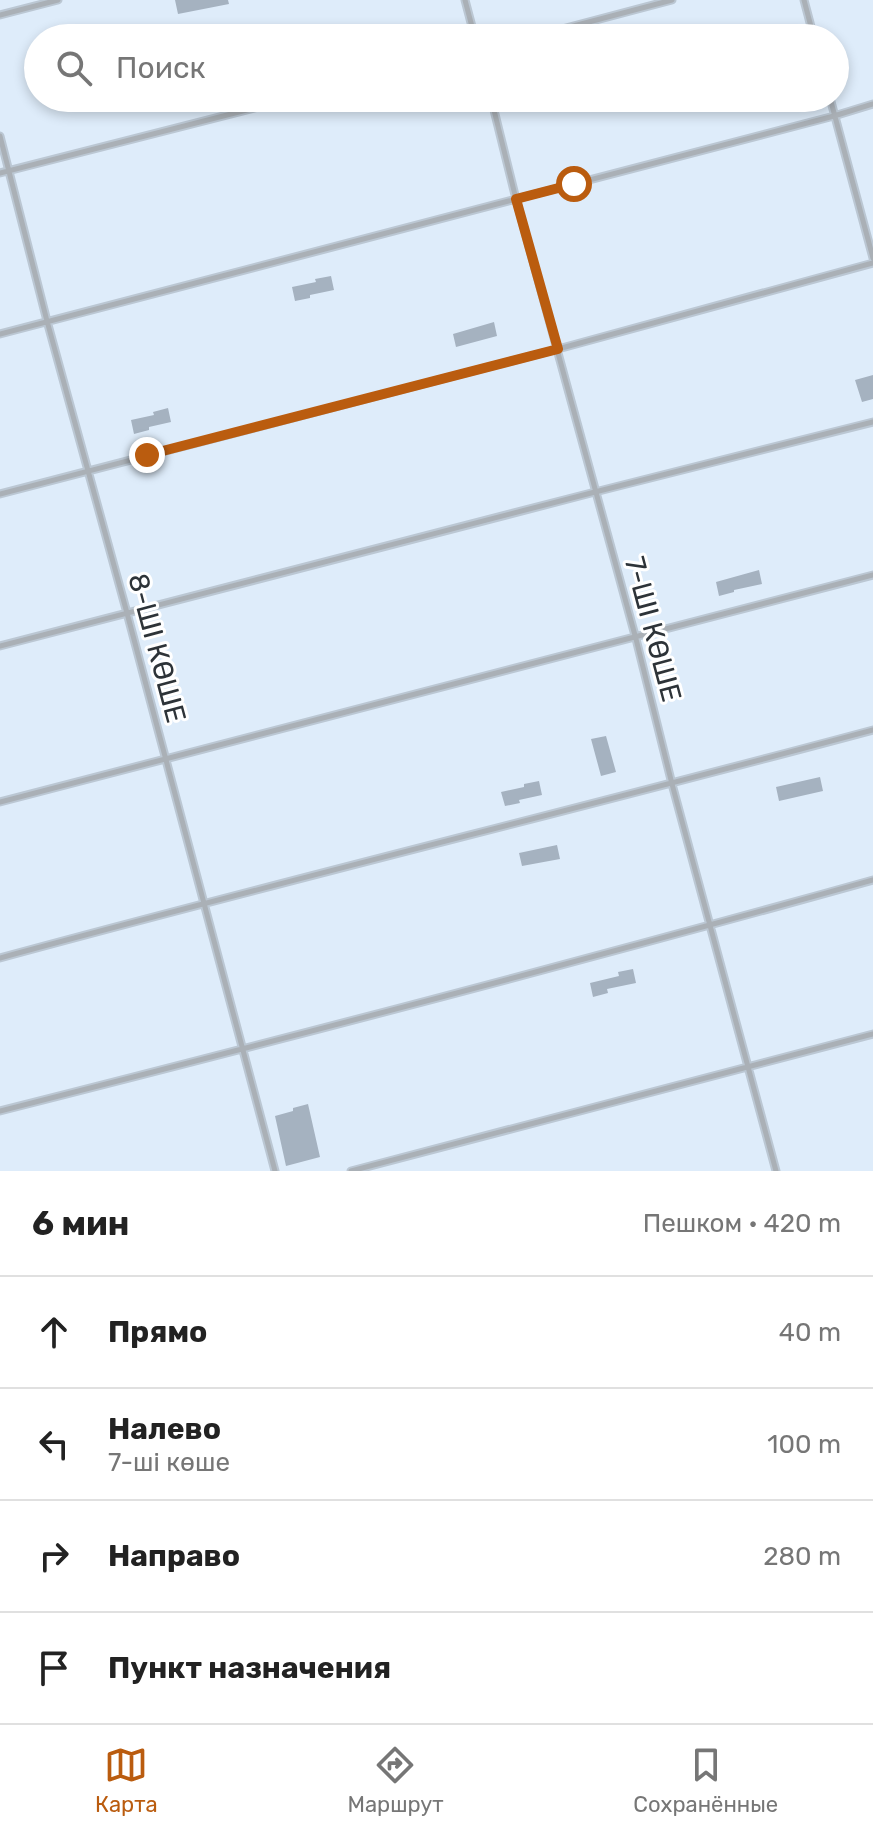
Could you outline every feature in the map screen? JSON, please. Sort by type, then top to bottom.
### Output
[{"type":"lane","points":[[0,15],[58,0]]},
{"type":"lane","points":[[465,0],[471,24]]},
{"type":"lane","points":[[581,24],[672,0]]},
{"type":"lane","points":[[804,0],[810,24]]},
{"type":"lane","points":[[849,111],[873,104]]},
{"type":"lane","points":[[0,173],[239,112]]},
{"type":"lane","name":"7-ШІ КӨШЕ","points":[[494,112],[776,1171]]},
{"type":"lane","points":[[0,494],[558,349],[873,261],[833,112]]},
{"type":"lane","points":[[0,334],[847,112]]},
{"type":"lane","name":"8-ШІ КӨШЕ","points":[[0,136],[275,1171]]},
{"type":"lane","points":[[0,646],[873,422]]},
{"type":"lane","points":[[0,802],[873,575]]},
{"type":"lane","points":[[0,958],[873,730]]},
{"type":"lane","points":[[0,1111],[710,926],[873,880]]},
{"type":"lane","points":[[351,1171],[873,1034]]},
{"type":"building","points":[[175,0],[228,0],[229,4],[178,14]]},
{"type":"building","points":[[331,276],[334,290],[295,301],[292,287]]},
{"type":"building","points":[[494,322],[497,336],[456,347],[453,334]]},
{"type":"building","points":[[873,375],[873,399],[862,402],[855,380]]},
{"type":"building","points":[[168,408],[171,422],[134,434],[131,420]]},
{"type":"building","points":[[759,570],[762,584],[719,596],[716,582]]},
{"type":"building","points":[[606,736],[616,772],[601,776],[591,739]]},
{"type":"building","points":[[820,777],[823,791],[779,801],[776,787]]},
{"type":"building","points":[[539,781],[542,795],[505,806],[501,792]]},
{"type":"building","points":[[557,845],[560,859],[522,866],[519,853]]},
{"type":"building","points":[[633,969],[636,983],[607,989],[608,993],[593,997],[590,983]]},
{"type":"building","points":[[308,1104],[320,1157],[286,1166],[275,1116]]},
{"type":"route","points":[[147,455],[558,349],[516,199],[574,184]]}]
